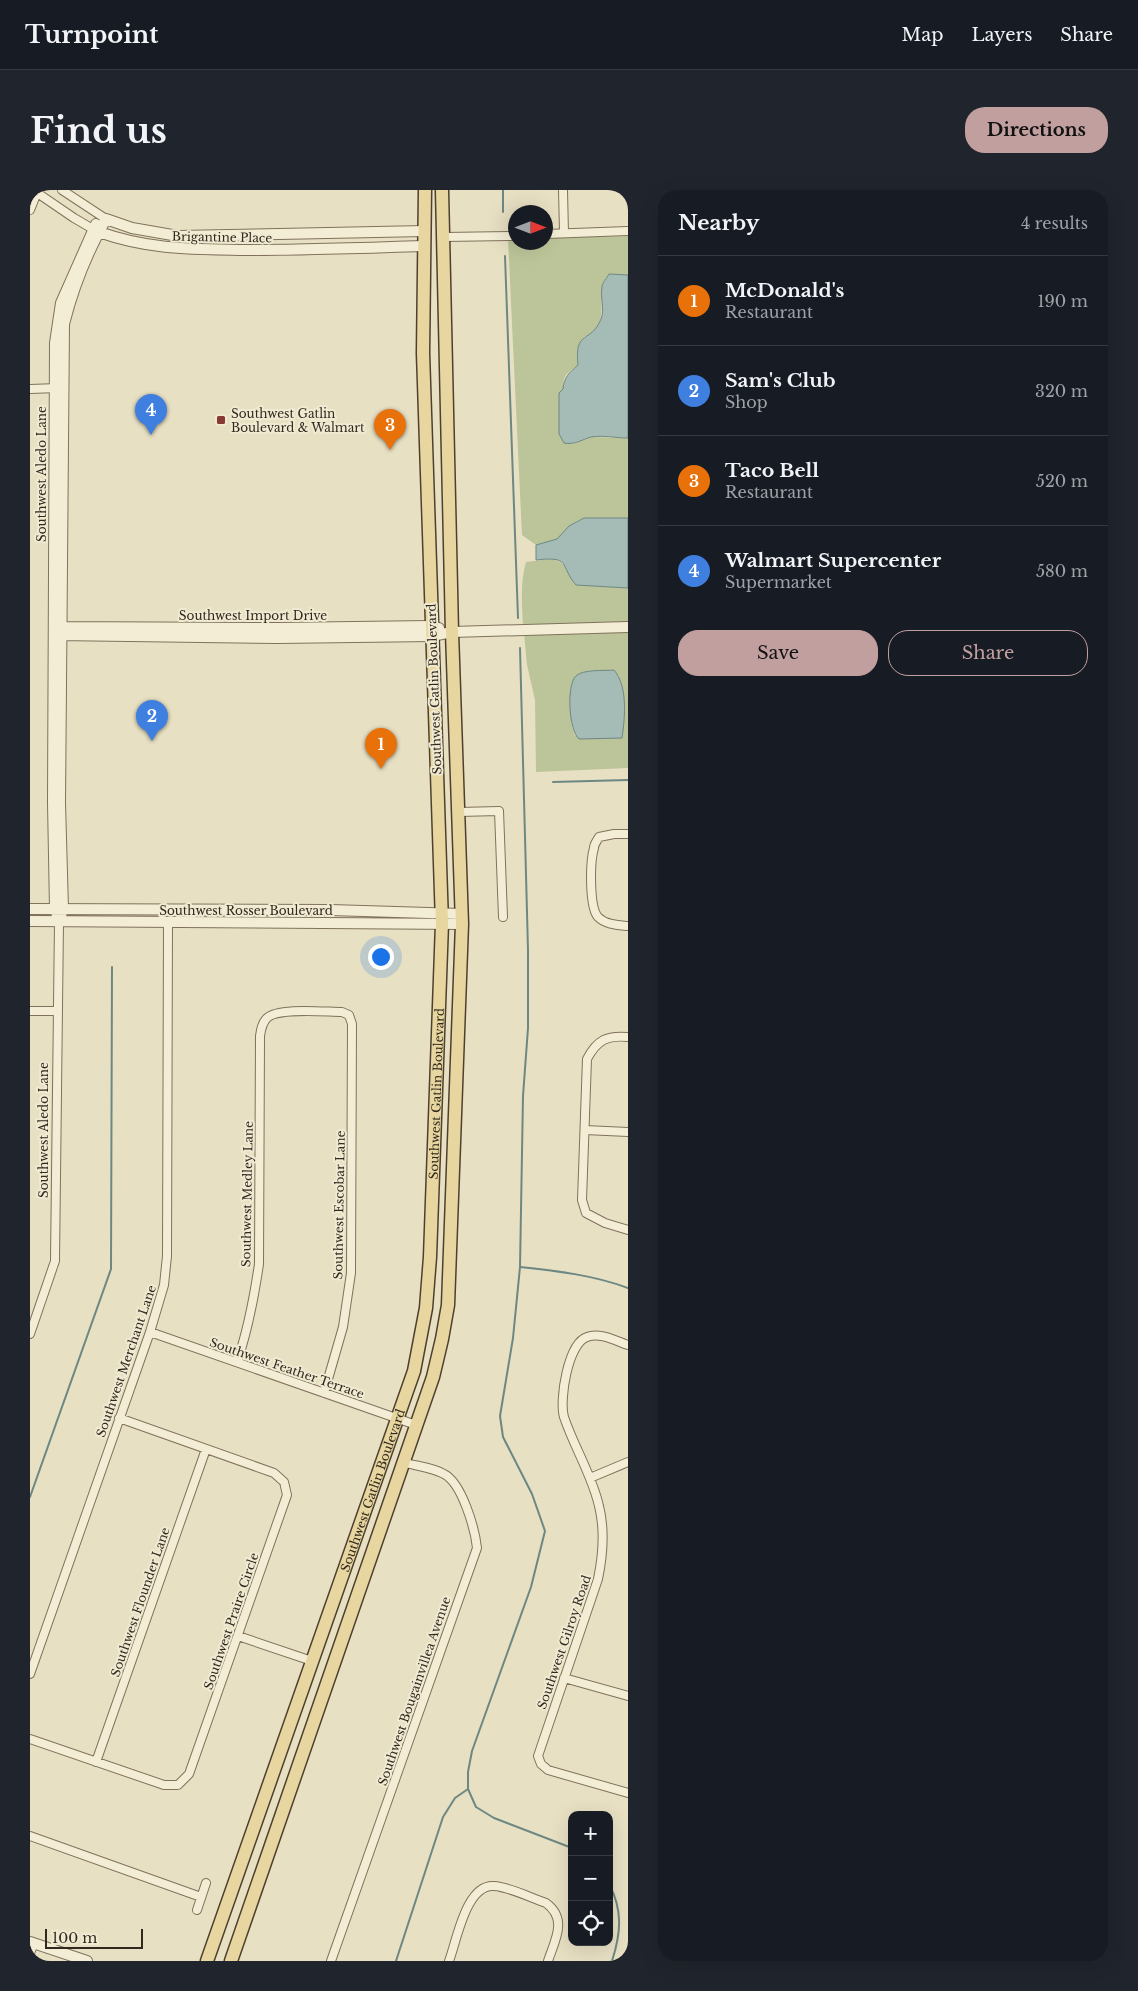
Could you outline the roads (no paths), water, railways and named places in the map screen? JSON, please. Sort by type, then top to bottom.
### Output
[{"type":"main road","name":"Southwest Gatlin Boulevard","points":[[207,1961],[414,1371],[426,1308],[430,1257],[442,919],[423,353],[425,190]]},
{"type":"main road","name":"Southwest Gatlin Boulevard","points":[[231,1961],[402,1462],[433,1377],[448,1305],[462,919],[452,632],[442,190]]},
{"type":"street","name":"Brigantine Place","points":[[62,190],[103,218],[132,228],[178,236],[425,231]]},
{"type":"street","points":[[563,190],[564,233]]},
{"type":"street","name":"Brigantine Place","points":[[34,192],[96,230],[136,244],[172,249],[297,250],[424,246]]},
{"type":"street","points":[[30,210],[34,192]]},
{"type":"street","name":"Southwest Aledo Lane","points":[[30,1334],[55,1261],[60,803],[58,631],[59,388],[64,324],[96,230],[103,218]]},
{"type":"street","points":[[553,234],[628,231]]},
{"type":"street","points":[[444,237],[508,236]]},
{"type":"street","points":[[30,389],[59,388]]},
{"type":"street","name":"Southwest Import Drive","points":[[58,631],[278,628],[452,632],[628,627]]},
{"type":"street","points":[[459,812],[499,811],[503,918]]},
{"type":"street","points":[[628,834],[599,837],[594,846],[592,862],[593,899],[596,914],[599,918],[610,924],[628,926]]},
{"type":"street","name":"Southwest Rosser Boulevard","points":[[30,909],[320,910],[442,919]]},
{"type":"street","name":"Southwest Rosser Boulevard","points":[[30,921],[168,922],[462,919]]},
{"type":"street","name":"Southwest Merchant Lane","points":[[30,1674],[150,1332],[164,1285],[167,1256],[168,922]]},
{"type":"street","points":[[30,1011],[57,1010]]},
{"type":"street","name":"Southwest Medley Lane","points":[[238,1362],[247,1333],[259,1264],[260,1036],[262,1025],[268,1017],[282,1012],[342,1012],[349,1015]]},
{"type":"street","name":"Southwest Escobar Lane","points":[[324,1393],[343,1327],[350,1273],[352,1024],[349,1015]]},
{"type":"street","points":[[628,1037],[618,1036],[604,1039],[593,1047],[588,1059],[582,1200],[586,1213],[604,1223],[628,1230]]},
{"type":"street","points":[[585,1130],[628,1132]]},
{"type":"street","name":"Southwest Feather Terrace","points":[[150,1332],[416,1425]]},
{"type":"street","name":"Southwest Gilroy Road","points":[[628,1345],[597,1335],[588,1336],[580,1341],[573,1352],[562,1394],[564,1416],[590,1478],[599,1506],[603,1551],[598,1579],[539,1751],[539,1761],[548,1770],[628,1793]]},
{"type":"street","name":"Southwest Praire Circle","points":[[30,1739],[164,1785],[178,1785],[189,1774],[287,1495],[284,1482],[274,1473],[119,1418]]},
{"type":"street","name":"Southwest Flounder Lane","points":[[96,1762],[206,1449]]},
{"type":"street","name":"Southwest Bougainvillea Avenue","points":[[331,1961],[477,1548],[475,1533],[458,1487],[445,1474],[402,1462]]},
{"type":"street","points":[[590,1478],[628,1462]]},
{"type":"street","points":[[238,1636],[312,1661]]},
{"type":"street","points":[[564,1678],[628,1696]]},
{"type":"street","points":[[30,1836],[201,1896]]},
{"type":"street","points":[[197,1910],[206,1884]]},
{"type":"street","points":[[449,1961],[470,1901],[484,1887],[499,1887],[546,1903],[556,1912],[558,1932],[548,1961]]},
{"type":"street","points":[[31,1946],[87,1961]]},
{"type":"water","points":[[609,274],[628,275],[628,438],[596,436],[575,443],[564,443],[559,434],[559,393],[563,389],[564,381],[578,365],[578,346],[584,338],[593,332],[601,319],[603,311],[602,285]]},
{"type":"water","points":[[584,518],[628,518],[628,588],[576,585],[560,561],[555,559],[536,560],[536,545],[557,539],[569,526]]},
{"type":"water","points":[[614,670],[622,685],[623,693],[624,721],[622,738],[579,739],[571,718],[570,698],[573,681],[576,676],[583,672]]},
{"type":"waterway","points":[[503,190],[503,212]]},
{"type":"waterway","points":[[505,256],[518,618]]},
{"type":"waterway","points":[[520,648],[528,950],[528,1028],[523,1096],[520,1267],[513,1338],[500,1416],[503,1437],[532,1494],[545,1531],[531,1587],[472,1751],[468,1772],[468,1789],[476,1807],[494,1818],[568,1846]]},
{"type":"waterway","points":[[553,782],[628,780]]},
{"type":"waterway","points":[[30,1497],[111,1269],[112,967]]},
{"type":"waterway","points":[[520,1267],[588,1277],[628,1288]]},
{"type":"waterway","points":[[396,1961],[443,1817],[455,1798],[468,1789]]},
{"type":"waterway","points":[[612,1961],[619,1931],[617,1903],[613,1892]]},
{"type":"place","name":"Southwest Gatlin Boulevard & Walmart","points":[[221,420]]},
{"type":"place","name":"Walmart Supercenter","points":[[151,435]]},
{"type":"place","name":"Taco Bell","points":[[390,450]]},
{"type":"place","name":"Sam's Club","points":[[152,741]]},
{"type":"place","name":"McDonald's","points":[[381,769]]}]
